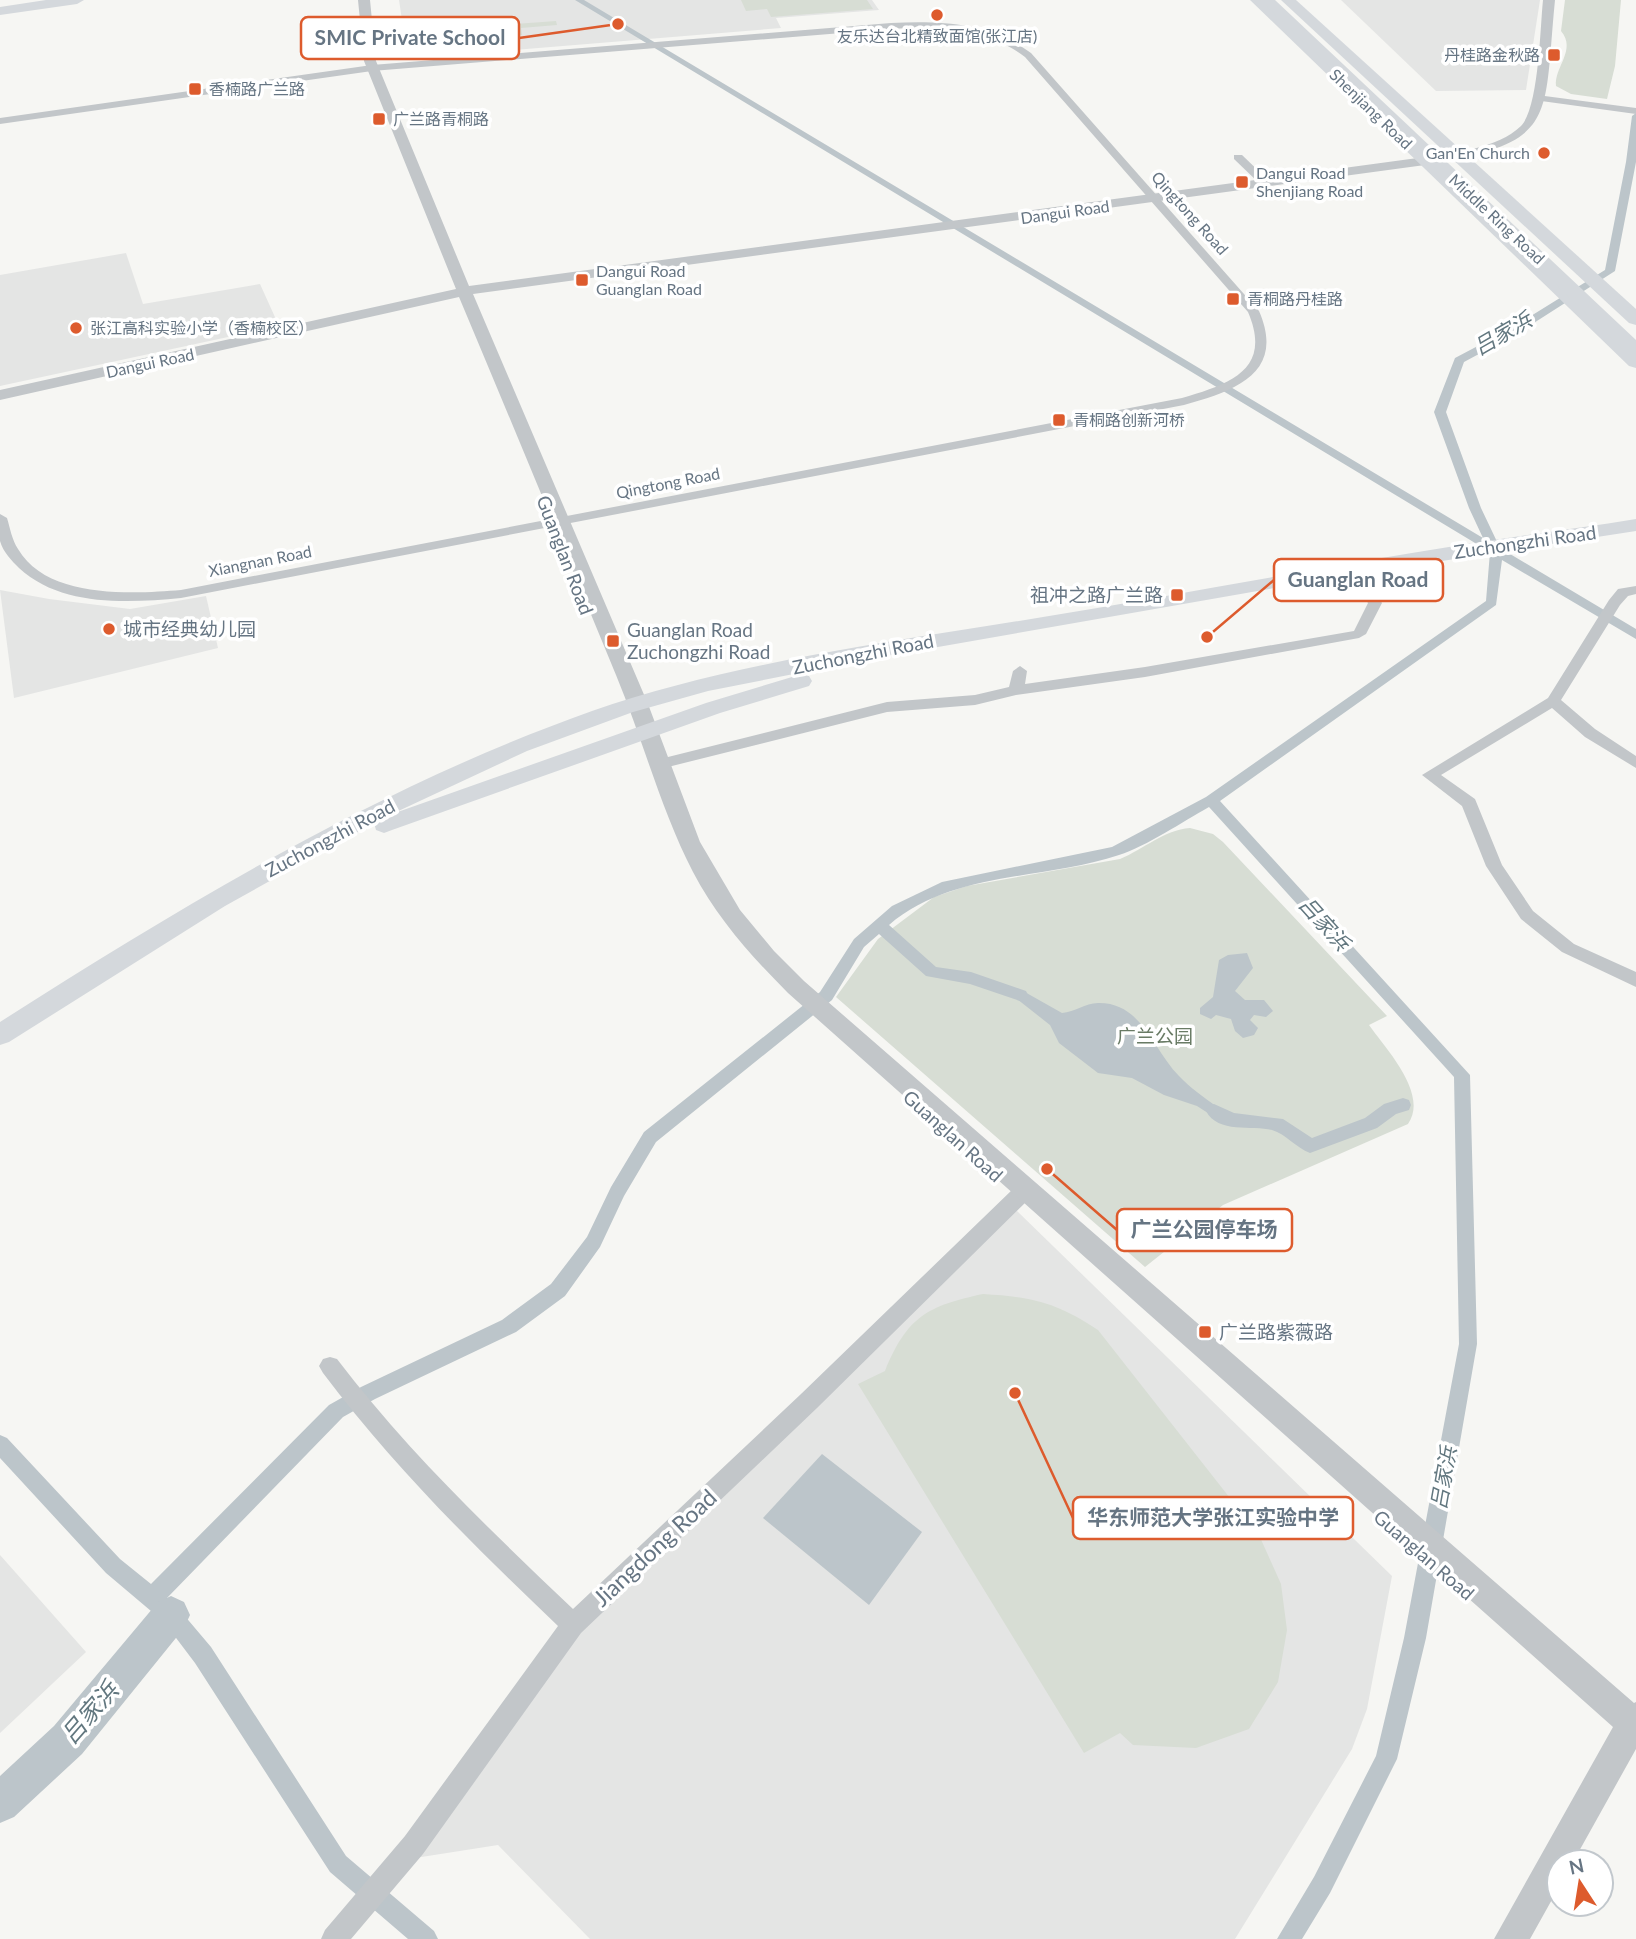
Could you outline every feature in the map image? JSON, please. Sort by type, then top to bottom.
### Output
[{"type":"highway","points":[[0,5],[37,0]]},
{"type":"highway","points":[[0,5],[77,0]]},
{"type":"highway","points":[[1242,0],[1345,89],[1394,122]]},
{"type":"highway","name":"Middle Ring Road","points":[[1267,0],[1394,122],[1428,160],[1636,351]]},
{"type":"highway","name":"Middle Ring Road","points":[[1278,0],[1636,332]]},
{"type":"highway","points":[[1296,0],[1329,32],[1391,104]]},
{"type":"main road","points":[[0,5],[58,0]]},
{"type":"main road","name":"Shenjiang Road","points":[[1257,0],[1428,160],[1636,362]]},
{"type":"main road","name":"Shenjiang Road","points":[[1288,0],[1636,319]]},
{"type":"main road","name":"Zuchongzhi Road","points":[[1562,541],[1636,525]]},
{"type":"main road","name":"Zuchongzhi Road","points":[[0,1035],[216,898],[385,807],[475,766],[632,706],[766,672],[923,642],[1562,541],[1636,533]]},
{"type":"main road","name":"Zuchongzhi Road","points":[[0,1050],[180,933],[314,858],[397,819],[775,688],[844,671],[1020,636],[1434,561]]},
{"type":"street","name":"Guanglan Road","points":[[364,0],[372,68],[463,293],[475,313],[556,522],[632,706],[682,844],[711,898],[759,961],[1478,1595],[1634,1729]]},
{"type":"street","name":"Dangui Road","points":[[1154,199],[1457,156],[1485,149],[1516,134],[1534,117],[1540,97],[1551,0]]},
{"type":"street","name":"Qingtong Road","points":[[372,68],[638,46],[852,34],[938,26],[972,30],[1000,38],[1028,55],[1234,289],[1259,321],[1264,332],[1262,353],[1256,364],[1236,382],[1208,394],[556,522]]},
{"type":"street","points":[[0,121],[372,68]]},
{"type":"street","points":[[1540,97],[1636,109]]},
{"type":"street","points":[[1070,121],[1084,120]]},
{"type":"street","points":[[1238,158],[1264,182]]},
{"type":"street","name":"Dangui Road","points":[[0,395],[463,293],[1428,160]]},
{"type":"street","name":"Xiangnan Road","points":[[0,518],[16,557],[34,572],[59,585],[79,591],[126,597],[155,597],[209,589],[556,522]]},
{"type":"street","points":[[1636,590],[1623,592],[1614,603],[1553,701],[1430,775],[1469,803],[1494,866],[1527,915],[1568,948],[1636,980]]},
{"type":"street","points":[[660,764],[887,707],[975,700],[1016,690],[1133,674],[1359,634],[1375,603],[1371,597]]},
{"type":"street","points":[[1016,690],[1020,670]]},
{"type":"street","points":[[1553,701],[1590,733],[1636,763]]},
{"type":"street","name":"Guanglan Road","points":[[643,734],[660,764],[689,842],[705,874],[749,937],[793,990]]},
{"type":"street","name":"Guanglan Road","points":[[839,1030],[1020,1195],[1402,1528]]},
{"type":"street","name":"Jiangdong Road","points":[[343,1929],[414,1845],[573,1625],[781,1428],[1020,1195]]},
{"type":"street","points":[[330,1366],[368,1416],[446,1503],[573,1625]]},
{"type":"street","points":[[1511,1939],[1634,1729]]},
{"type":"shaded area","points":[[399,0],[872,0],[879,10],[776,18],[781,28],[464,54],[456,16],[402,20]]},
{"type":"shaded area","points":[[1341,0],[1540,0],[1526,90],[1436,91]]},
{"type":"shaded area","name":"张江高科实验小学（香楠校区）","points":[[126,253],[143,304],[260,284],[279,326],[0,386],[0,275]]},
{"type":"shaded area","name":"城市经典幼儿园","points":[[0,590],[130,609],[206,596],[218,648],[14,698]]},
{"type":"shaded area","points":[[1247,953],[1253,968],[1235,991],[1245,1000],[1264,1000],[1273,1011],[1266,1017],[1254,1015],[1250,1020],[1258,1028],[1254,1035],[1243,1038],[1235,1031],[1231,1019],[1216,1015],[1211,1019],[1200,1014],[1200,1008],[1213,997],[1219,960],[1228,955]]},
{"type":"shaded area","points":[[1023,991],[1062,1013],[1098,1003],[1126,1010],[1145,1029],[1179,1076],[1217,1107],[1211,1115],[1197,1106],[1164,1095],[1132,1078],[1098,1073],[1059,1043],[1050,1025],[1017,999]]},
{"type":"shaded area","points":[[1015,1209],[1392,1576],[1367,1709],[1352,1749],[1235,1939],[590,1939],[498,1845],[415,1858],[581,1630]]},
{"type":"shaded area","points":[[822,1454],[922,1532],[869,1605],[763,1518]]},
{"type":"shaded area","points":[[0,1555],[86,1652],[0,1733]]},
{"type":"green space","points":[[741,0],[867,0],[873,9],[771,17],[767,9],[746,11]]},
{"type":"green space","points":[[1565,0],[1621,0],[1615,66],[1607,99],[1571,94],[1556,86],[1567,45],[1561,31]]},
{"type":"green space","points":[[556,21],[557,25],[521,28],[522,35],[476,39],[473,27]]},
{"type":"green space","name":"广兰公园","points":[[1190,828],[1213,834],[1223,842],[1387,1016],[1369,1025],[1403,1072],[1413,1099],[1413,1112],[1408,1124],[1223,1205],[1145,1267],[836,997],[878,939],[934,897],[967,886],[1120,859],[1163,836]]},
{"type":"green space","points":[[983,1294],[1030,1299],[1056,1307],[1098,1330],[1259,1535],[1281,1584],[1287,1630],[1278,1682],[1249,1729],[1196,1748],[1133,1745],[1120,1733],[1084,1753],[858,1384],[885,1371],[902,1338],[921,1317],[933,1309]]},
{"type":"waterway","points":[[579,0],[1495,550]]},
{"type":"waterway","name":"吕家浜","points":[[1495,550],[1475,508],[1440,412],[1459,360],[1514,331],[1610,271],[1631,162],[1636,116]]},
{"type":"waterway","name":"吕家浜","points":[[1211,800],[1492,602],[1495,550]]},
{"type":"waterway","points":[[1495,550],[1636,635]]},
{"type":"waterway","points":[[879,925],[897,910],[942,887],[1116,851],[1211,800]]},
{"type":"waterway","name":"吕家浜","points":[[1211,800],[1462,1075],[1468,1344],[1415,1638],[1386,1759],[1322,1885],[1289,1939]]},
{"type":"waterway","points":[[152,1598],[336,1411],[509,1326],[558,1290],[594,1242],[617,1192],[650,1137],[826,996],[859,943],[879,925]]},
{"type":"waterway","points":[[879,925],[932,972],[971,978],[1020,995]]},
{"type":"waterway","points":[[1214,1111],[1231,1120],[1277,1124],[1310,1146],[1371,1123],[1390,1109],[1403,1105]]},
{"type":"waterway","points":[[0,1444],[113,1566],[171,1615],[203,1655],[338,1864],[426,1939]]},
{"type":"waterway","name":"吕家浜","points":[[0,1803],[68,1740],[171,1615]]},
{"type":"place","name":"友乐达台北精致面馆(张江店)","points":[[937,15]]},
{"type":"place","name":"SMIC Private School","points":[[618,24]]},
{"type":"place","name":"丹桂路金秋路","points":[[1554,55]]},
{"type":"place","name":"香楠路广兰路","points":[[195,89]]},
{"type":"place","name":"广兰路青桐路","points":[[379,119]]},
{"type":"place","name":"Gan'En Church","points":[[1544,153]]},
{"type":"place","name":"Dangui Road Shenjiang Road","points":[[1242,182]]},
{"type":"place","name":"Dangui Road Guanglan Road","points":[[582,280]]},
{"type":"place","name":"青桐路丹桂路","points":[[1233,299]]},
{"type":"place","name":"张江高科实验小学（香楠校区）","points":[[76,328]]},
{"type":"place","name":"青桐路创新河桥","points":[[1059,420]]},
{"type":"place","name":"祖冲之路广兰路","points":[[1177,595]]},
{"type":"place","name":"城市经典幼儿园","points":[[109,629]]},
{"type":"place","name":"Guanglan Road","points":[[1207,637]]},
{"type":"place","name":"Guanglan Road Zuchongzhi Road","points":[[613,641]]},
{"type":"place","name":"广兰公园停车场","points":[[1047,1169]]},
{"type":"place","name":"广兰路紫薇路","points":[[1205,1332]]},
{"type":"place","name":"华东师范大学张江实验中学","points":[[1015,1393]]}]
